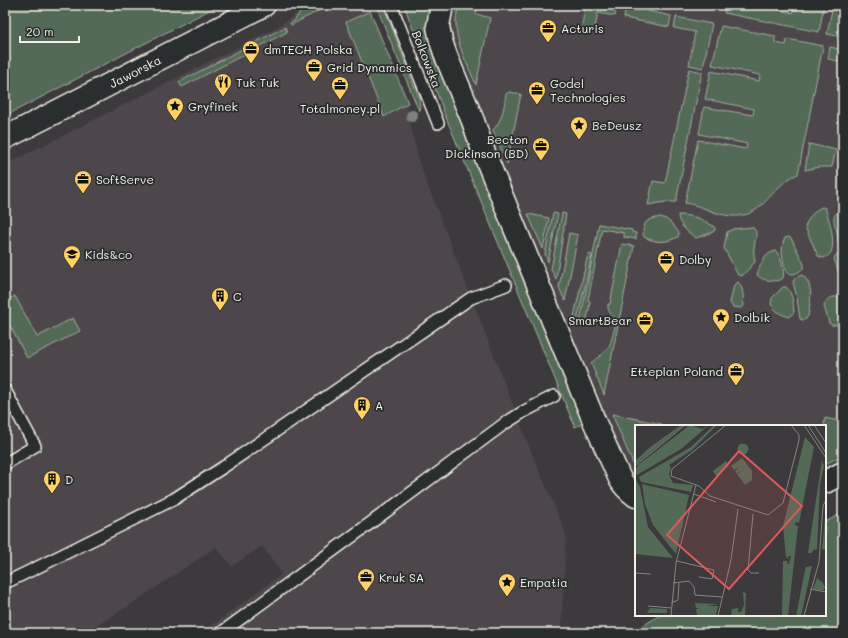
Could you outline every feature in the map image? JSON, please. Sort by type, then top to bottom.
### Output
[{"type":"street","name":"Jaworska","points":[[5,138],[264,5]]},
{"type":"street","points":[[442,5],[438,26],[440,41],[473,121],[484,153],[595,423],[620,479],[625,487],[635,495]]},
{"type":"street","points":[[826,482],[843,473]]},
{"type":"lane","name":"Bolkowska","points":[[391,5],[438,123]]},
{"type":"lane","points":[[5,583],[174,499],[471,298],[506,284]]},
{"type":"lane","points":[[5,390],[35,446],[5,464]]},
{"type":"lane","points":[[220,633],[504,424],[554,396]]},
{"type":"shaded area","points":[[309,5],[368,5],[406,102],[419,163],[528,444],[565,531],[566,538],[561,633],[202,633],[282,574],[262,546],[232,566],[216,547],[127,607],[84,633],[5,633],[5,165],[274,29]]},
{"type":"shaded area","points":[[433,5],[843,5],[843,483],[826,492],[826,425],[635,425],[635,501]]},
{"type":"green space","points":[[5,5],[219,5],[5,116]]},
{"type":"green space","points":[[305,5],[330,5],[291,25],[290,23],[294,21]]},
{"type":"green space","points":[[383,5],[419,98],[419,111],[379,13],[378,9]]},
{"type":"green space","points":[[404,5],[433,5],[589,421],[575,427],[445,115]]},
{"type":"green space","points":[[459,5],[478,5],[476,14],[490,18],[476,85],[460,46],[456,29],[456,19]]},
{"type":"green space","points":[[586,5],[617,5],[615,16],[598,13],[594,32],[581,29]]},
{"type":"green space","points":[[726,5],[754,5],[793,13],[794,5],[824,5],[819,32],[724,13]]},
{"type":"green space","points":[[833,5],[843,5],[843,37],[827,34]]},
{"type":"green space","points":[[626,6],[671,16],[669,27],[624,18]]},
{"type":"green space","points":[[370,11],[408,103],[384,117],[346,22]]},
{"type":"green space","points":[[676,17],[712,24],[703,68],[689,65],[695,32],[674,28]]},
{"type":"green space","points":[[721,26],[775,36],[775,43],[786,45],[787,39],[823,46],[798,174],[790,178],[753,212],[740,216],[726,215],[685,203],[698,140],[746,149],[747,144],[699,134],[704,107],[753,115],[754,109],[705,99],[711,71],[759,81],[760,75],[712,65]]},
{"type":"green space","points":[[285,27],[287,32],[182,87],[179,82]]},
{"type":"green space","points":[[830,47],[843,50],[843,62],[828,59]]},
{"type":"green space","points":[[689,69],[702,72],[676,202],[648,205],[653,181],[665,183]]},
{"type":"green space","points":[[509,92],[521,94],[507,164],[493,130],[499,122],[504,108],[506,94]]},
{"type":"green space","points":[[809,144],[836,150],[832,167],[819,167],[805,170]]},
{"type":"green space","points":[[822,207],[825,208],[833,242],[830,253],[823,258],[818,256],[805,227],[816,210]]},
{"type":"green space","points":[[842,209],[843,248],[840,249],[834,216]]},
{"type":"green space","points":[[553,213],[558,214],[548,262],[545,254]]},
{"type":"green space","points":[[562,213],[566,214],[556,279],[551,269]]},
{"type":"green space","points":[[528,214],[549,218],[543,249]]},
{"type":"green space","points":[[678,215],[701,219],[713,226],[715,230],[696,238],[682,225],[678,219]]},
{"type":"green space","points":[[660,217],[666,219],[673,226],[679,233],[678,237],[661,242],[644,237],[643,232],[646,222]]},
{"type":"green space","points":[[599,224],[632,230],[632,232],[636,233],[636,239],[624,237],[624,233],[602,229],[588,300],[590,301],[589,312],[585,321],[579,326]]},
{"type":"green space","points":[[752,227],[756,231],[754,251],[755,262],[742,276],[738,275],[724,248],[727,232],[733,229]]},
{"type":"green space","points":[[569,233],[578,235],[565,301],[559,287]]},
{"type":"green space","points":[[785,238],[791,238],[804,264],[804,267],[801,270],[793,274],[788,274],[782,256],[783,242]]},
{"type":"green space","points":[[622,244],[634,246],[604,395],[591,363],[603,354],[610,345],[615,321],[608,309],[608,304],[610,304]]},
{"type":"green space","points":[[776,251],[782,264],[783,278],[773,281],[762,279],[757,275],[763,260],[768,254]]},
{"type":"green space","points":[[843,252],[842,289],[839,273],[834,259],[836,255]]},
{"type":"green space","points":[[588,254],[592,255],[576,326],[573,321]]},
{"type":"green space","points":[[802,275],[809,284],[811,294],[808,316],[806,319],[802,320],[800,319],[793,282],[795,278]]},
{"type":"green space","points":[[738,282],[743,293],[744,306],[741,308],[733,307],[730,303],[734,285]]},
{"type":"green space","points":[[783,287],[788,289],[792,299],[794,312],[790,317],[779,313],[771,304],[772,298]]},
{"type":"green space","points":[[15,296],[37,337],[73,318],[80,331],[27,358],[5,316],[5,301]]},
{"type":"green space","points":[[832,297],[837,297],[842,302],[837,325],[831,325],[829,323],[824,306],[827,300]]},
{"type":"green space","points":[[612,414],[662,424],[635,425],[635,469]]},
{"type":"green space","points":[[825,418],[843,422],[843,455],[826,464],[826,425],[824,425]]},
{"type":"green space","points":[[843,513],[843,633],[631,633],[658,616],[826,616],[826,522]]},
{"type":"place","name":"Acturis","points":[[548,43]]},
{"type":"place","name":"dmTECH Polska","points":[[251,64]]},
{"type":"place","name":"Grid Dynamics","points":[[314,82]]},
{"type":"place","name":"Tuk Tuk","points":[[223,97]]},
{"type":"place","name":"Totalmoney.pl","points":[[340,100]]},
{"type":"place","name":"Godel Technologies","points":[[537,105]]},
{"type":"place","name":"Gryfinek","points":[[175,121]]},
{"type":"place","name":"BeDeusz","points":[[579,140]]},
{"type":"place","name":"Becton Dickinson (BD)","points":[[541,161]]},
{"type":"place","name":"SoftServe","points":[[83,194]]},
{"type":"place","name":"Kids&co","points":[[72,269]]},
{"type":"place","name":"Dolby","points":[[666,274]]},
{"type":"place","name":"C","points":[[220,311]]},
{"type":"place","name":"Dolbik","points":[[721,332]]},
{"type":"place","name":"SmartBear","points":[[645,335]]},
{"type":"place","name":"Etteplan Poland","points":[[736,386]]},
{"type":"place","name":"A","points":[[362,420]]},
{"type":"place","name":"D","points":[[52,494]]},
{"type":"place","name":"Kruk SA","points":[[366,592]]},
{"type":"place","name":"Empatia","points":[[507,597]]}]
